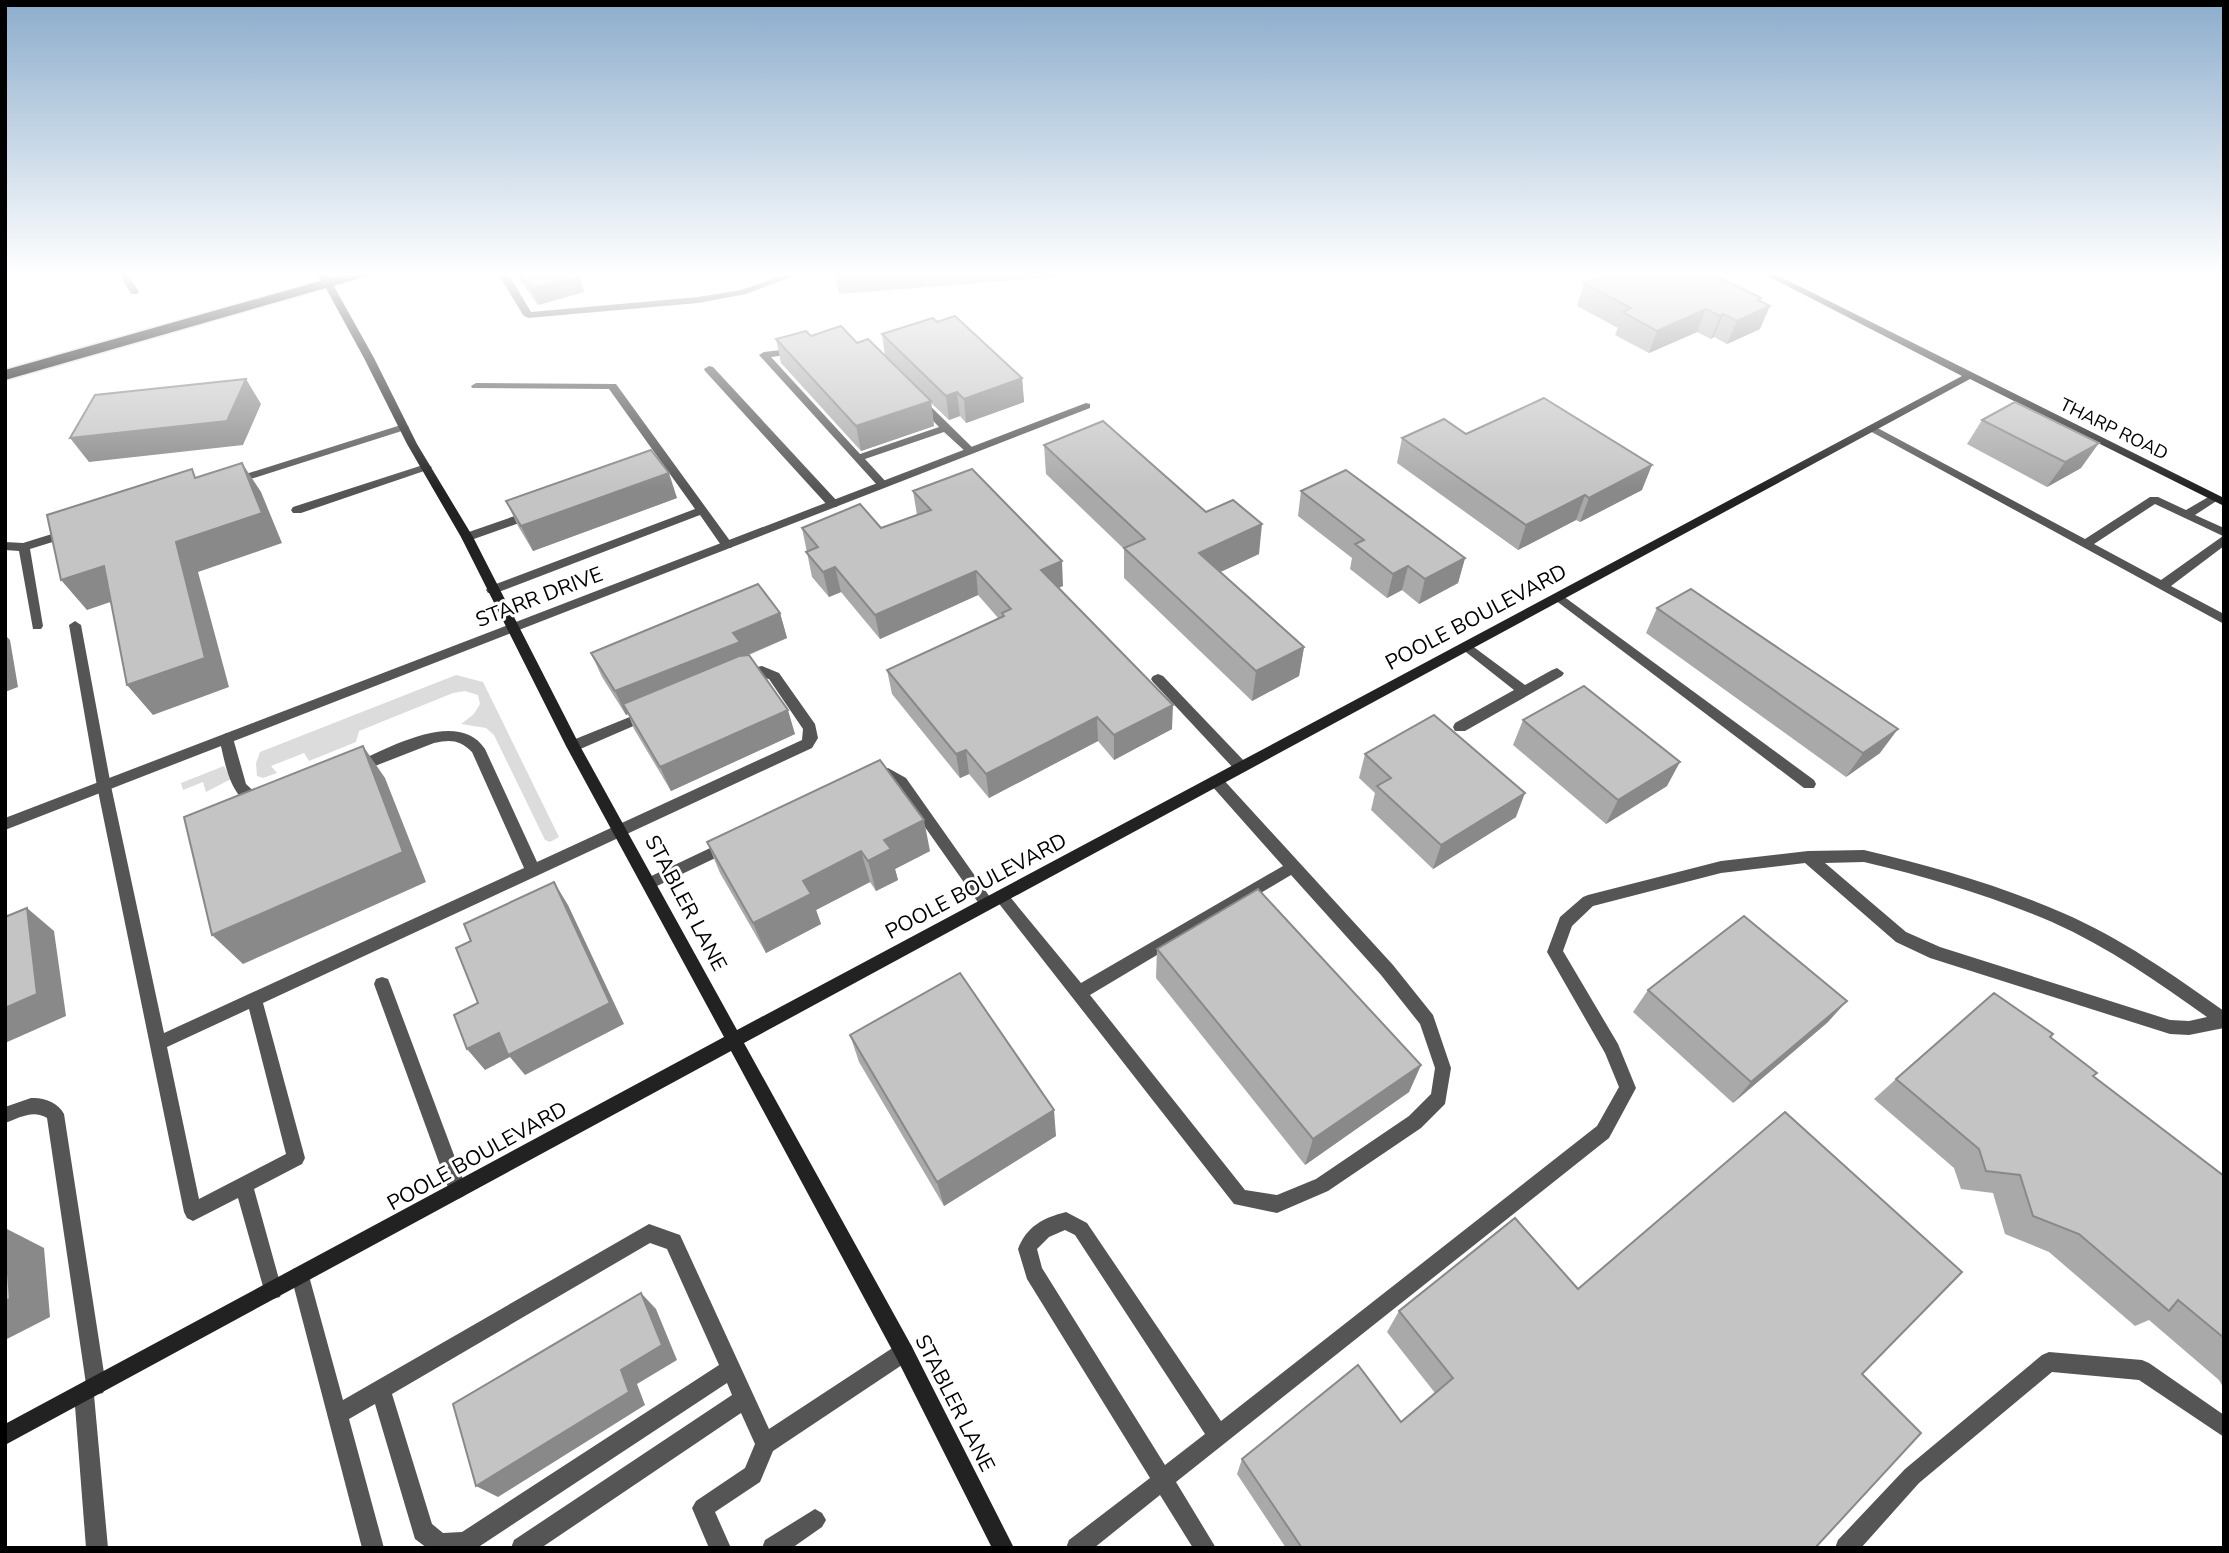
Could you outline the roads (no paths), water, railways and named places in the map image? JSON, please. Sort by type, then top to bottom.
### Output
[{"type":"highway","points":[[5,375],[104,344]]},
{"type":"street","name":"STABLER LANE","points":[[361,344],[404,427],[467,537],[573,746],[621,829],[904,1352],[1003,1548]]},
{"type":"street","name":"THARP ROAD","points":[[1907,344],[2219,500]]},
{"type":"street","points":[[813,349],[764,355],[882,484]]},
{"type":"street","points":[[709,369],[833,504]]},
{"type":"street","name":"POOLE BOULEVARD","points":[[5,1436],[1001,896],[1969,376]]},
{"type":"street","points":[[476,386],[612,386],[727,545]]},
{"type":"street","points":[[908,390],[970,450]]},
{"type":"street","name":"STARR DRIVE","points":[[5,824],[1086,405]]},
{"type":"street","points":[[221,485],[404,427]]},
{"type":"street","points":[[858,458],[946,428]]},
{"type":"street","points":[[1872,428],[2224,620]]},
{"type":"street","points":[[657,470],[669,465]]},
{"type":"street","points":[[297,510],[426,467]]},
{"type":"street","points":[[2085,544],[2154,499],[2224,533]]},
{"type":"street","points":[[2186,515],[2219,500]]},
{"type":"street","points":[[467,537],[546,509]]},
{"type":"street","points":[[492,590],[702,510]]},
{"type":"street","points":[[5,546],[24,547],[78,530]]},
{"type":"street","points":[[2162,586],[2224,540]]},
{"type":"street","points":[[24,547],[37,626]]},
{"type":"street","points":[[1559,597],[1809,783]]},
{"type":"street","points":[[75,625],[104,786],[193,1212],[296,1157],[254,998]]},
{"type":"street","points":[[1467,646],[1524,691]]},
{"type":"street","points":[[157,1044],[807,744],[811,738],[810,729],[774,676],[762,671],[732,679]]},
{"type":"street","points":[[1460,727],[1557,673]]},
{"type":"street","points":[[1158,679],[1241,767]]},
{"type":"street","points":[[573,746],[662,708]]},
{"type":"street","points":[[343,774],[436,737],[456,735],[469,740],[478,749],[533,870]]},
{"type":"street","points":[[226,738],[241,789],[253,802],[263,804],[274,800]]},
{"type":"street","points":[[862,781],[888,773],[901,782],[987,904]]},
{"type":"street","points":[[1001,896],[1240,1198],[1277,1204],[1322,1185],[1415,1122],[1439,1098],[1443,1068],[1427,1020],[1387,970],[1216,780]]},
{"type":"street","points":[[650,883],[746,837]]},
{"type":"street","points":[[1077,1548],[1603,1132],[1628,1088],[1612,1049],[1555,952],[1565,922],[1588,901],[1630,888],[1721,867],[1808,858],[1864,856],[1940,874],[2058,918],[2111,945],[2224,1021]]},
{"type":"street","points":[[1808,858],[1901,937],[1936,953],[2170,1027],[2189,1028],[2224,1021]]},
{"type":"street","points":[[1079,993],[1293,867]]},
{"type":"street","points":[[382,984],[458,1190]]},
{"type":"street","points":[[5,1115],[31,1104],[45,1106],[55,1114],[90,1389],[97,1548]]},
{"type":"street","points":[[244,1185],[273,1290]]},
{"type":"street","points":[[1205,1548],[1034,1272],[1027,1249],[1033,1236],[1049,1225],[1066,1221],[1081,1229],[1219,1436]]},
{"type":"street","points":[[337,1415],[649,1233],[673,1242],[765,1444]]},
{"type":"street","points":[[300,1276],[373,1548]]},
{"type":"street","points":[[720,1548],[703,1508],[753,1475],[765,1444],[904,1352]]},
{"type":"street","points":[[1852,1545],[1912,1476],[2049,1362],[2143,1370],[2224,1427]]},
{"type":"street","points":[[380,1390],[423,1531],[440,1544],[465,1543],[731,1369]]},
{"type":"street","points":[[522,1548],[744,1399]]},
{"type":"street","points":[[773,1548],[815,1520]]}]
